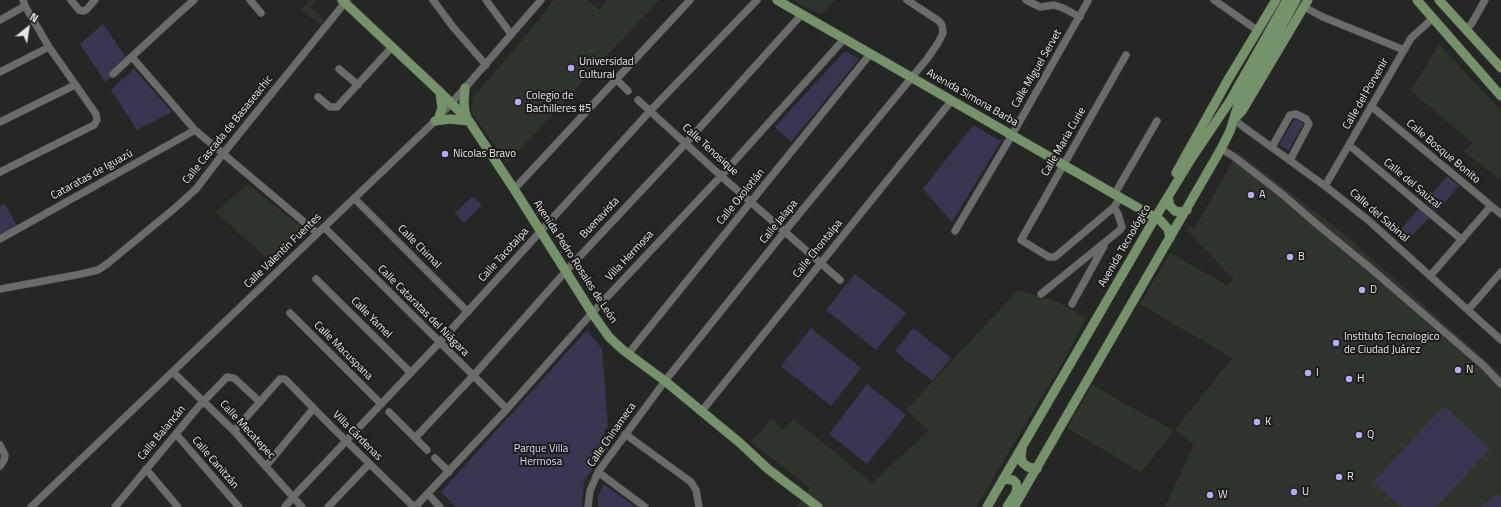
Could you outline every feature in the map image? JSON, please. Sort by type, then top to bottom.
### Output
[{"type":"main road","name":"Avenida Simona Barba","points":[[777,0],[1161,221],[1167,227],[1170,238]]},
{"type":"main road","points":[[1155,218],[1162,197],[1276,0]]},
{"type":"main road","name":"Avenida Tecnológico","points":[[1014,507],[1221,149],[1234,120],[1234,103],[1287,0]]},
{"type":"main road","name":"Avenida Tecnológico","points":[[987,507],[1155,218],[1191,159],[1234,103],[1296,0]]},
{"type":"main road","points":[[1417,0],[1432,19],[1501,96]]},
{"type":"main road","points":[[1439,0],[1501,68]]},
{"type":"main road","name":"Avenida Pedro Rosales de León","points":[[345,1],[469,121],[514,189],[592,313],[609,337],[628,354],[665,381],[740,443],[768,469],[818,507]]},
{"type":"main road","points":[[1234,120],[1242,111],[1306,4]]},
{"type":"main road","points":[[440,92],[442,108],[437,119],[469,121],[465,112],[465,88]]},
{"type":"main road","points":[[1168,198],[1170,206],[1175,211],[1181,212],[1187,210]]},
{"type":"main road","points":[[1023,446],[1021,455],[1022,462],[1028,467],[1037,469]]},
{"type":"main road","points":[[1003,479],[1013,480],[1016,483],[1017,488],[1016,493],[1007,507]]},
{"type":"street","points":[[71,0],[79,10],[83,11],[86,10],[95,0]]},
{"type":"street","points":[[113,74],[194,0]]},
{"type":"street","points":[[250,0],[261,13]]},
{"type":"street","points":[[433,0],[453,27],[486,65]]},
{"type":"street","points":[[486,0],[511,34]]},
{"type":"street","name":"Calle Valentín Fuentes","points":[[31,507],[437,119],[486,65],[541,0]]},
{"type":"street","points":[[514,189],[690,0]]},
{"type":"street","name":"Calle Tacotalpa","points":[[285,507],[468,312],[650,111],[757,0]]},
{"type":"street","name":"Calle Jalapa","points":[[665,381],[938,44],[942,36],[942,25],[936,18],[907,0]]},
{"type":"street","points":[[1026,0],[1040,8],[1051,5],[1059,7],[1080,17]]},
{"type":"street","points":[[1214,0],[1258,30]]},
{"type":"street","points":[[1467,29],[1472,24],[1485,0]]},
{"type":"street","name":"Calle Cascada de Basaseachic","points":[[0,289],[89,273],[107,264],[196,189],[345,1]]},
{"type":"street","name":"Calle Miguel Servet","points":[[955,231],[1012,135],[1088,1]]},
{"type":"street","points":[[0,20],[24,3],[49,47],[96,114],[97,120],[94,125],[0,172]]},
{"type":"street","points":[[1306,4],[1323,17],[1404,50]]},
{"type":"street","name":"Buenavista","points":[[415,438],[473,376],[566,271],[686,143],[802,14]]},
{"type":"street","name":"Calle del Porvenir","points":[[1325,186],[1411,38],[1432,19]]},
{"type":"street","name":"Villa Hermosa","points":[[415,507],[507,409],[592,313],[721,176],[845,38]]},
{"type":"street","points":[[0,72],[49,47]]},
{"type":"street","points":[[318,97],[330,107],[336,108],[392,47]]},
{"type":"street","name":"Calle Oxolotlán","points":[[628,354],[871,54]]},
{"type":"street","name":"Calle Maria Curie","points":[[1114,207],[1053,258],[1021,240],[1126,54]]},
{"type":"street","points":[[132,57],[195,130],[222,155],[317,233]]},
{"type":"street","points":[[339,69],[358,85]]},
{"type":"street","points":[[616,79],[628,91]]},
{"type":"street","points":[[0,122],[75,85]]},
{"type":"street","name":"Calle Tenosique","points":[[638,100],[721,176],[840,280]]},
{"type":"street","name":"Calle Chontalpa","points":[[701,412],[952,100]]},
{"type":"street","name":"Calle Bosque Bonito","points":[[1371,106],[1501,214]]},
{"type":"street","points":[[1272,147],[1290,115],[1296,114],[1306,119],[1309,124],[1290,160]]},
{"type":"street","name":"Calle del Sabinal","points":[[1234,120],[1325,186],[1368,220],[1501,340]]},
{"type":"street","points":[[1041,294],[1118,233],[1122,227],[1114,207],[1117,196],[1157,121]]},
{"type":"street","name":"Cataratas de Iguazú","points":[[0,239],[195,130]]},
{"type":"street","name":"Calle del Sauzal","points":[[1349,145],[1462,240]]},
{"type":"street","points":[[1221,149],[1233,156],[1282,194],[1369,267],[1484,366],[1501,384]]},
{"type":"street","name":"Calle Chimal","points":[[354,198],[468,312]]},
{"type":"street","points":[[1430,276],[1491,206]]},
{"type":"street","name":"Calle Cataratas del Niágara","points":[[324,227],[507,409]]},
{"type":"street","points":[[1072,304],[1106,242]]},
{"type":"street","points":[[1468,310],[1501,272]]},
{"type":"street","name":"Calle Yamel","points":[[316,279],[411,373]]},
{"type":"street","name":"Calle Macuspana","points":[[290,313],[381,404]]},
{"type":"street","name":"Calle Mecatepec","points":[[174,371],[176,375],[234,431],[302,507]]},
{"type":"street","name":"Calle Balancán","points":[[115,507],[199,406],[205,402],[229,376],[238,381],[260,402]]},
{"type":"street","name":"Villa Cárdenas","points":[[260,402],[280,379],[282,378],[286,380],[369,464],[415,507]]},
{"type":"street","name":"Calle Chinameca","points":[[588,507],[590,491],[598,472],[665,381]]},
{"type":"street","points":[[234,431],[260,402]]},
{"type":"street","points":[[266,466],[314,409]]},
{"type":"street","points":[[389,412],[427,450]]},
{"type":"street","name":"Calle Canitzán","points":[[176,434],[238,507]]},
{"type":"street","points":[[625,434],[691,482],[696,490],[698,507]]},
{"type":"street","points":[[0,445],[5,458],[0,466]]},
{"type":"street","points":[[435,458],[449,472]]},
{"type":"street","points":[[328,507],[369,464]]},
{"type":"street","points":[[146,469],[178,507]]},
{"type":"street","points":[[598,472],[645,507]]},
{"type":"street","points":[[428,494],[440,507]]},
{"type":"shaded area","points":[[309,0],[316,0],[310,7],[324,19],[321,25],[301,10]]},
{"type":"shaded area","points":[[554,0],[587,0],[599,10],[607,0],[659,0],[507,163],[472,113],[471,108],[473,97],[520,43]]},
{"type":"shaded area","points":[[793,0],[835,0],[821,15]]},
{"type":"shaded area","points":[[1439,44],[1501,111],[1501,181],[1464,151],[1472,142],[1411,91]]},
{"type":"shaded area","name":"Instituto Tecnologico de Ciudad Juárez","points":[[1238,152],[1344,234],[1501,374],[1501,507],[1165,507],[1193,446],[1192,443],[1175,430],[1232,358],[1140,304],[1170,253],[1228,286],[1233,279],[1187,230],[1191,226],[1195,228]]},
{"type":"shaded area","points":[[248,184],[307,232],[273,264],[216,212]]},
{"type":"shaded area","points":[[1018,290],[1060,303],[1086,318],[1060,367],[976,507],[796,507],[810,488],[751,442],[771,419],[783,430],[794,419],[872,483],[928,431],[907,409]]},
{"type":"shaded area","points":[[1092,385],[1174,431],[1141,472],[1067,428]]},
{"type":"green space","points":[[103,24],[129,62],[105,82],[80,44]]},
{"type":"green space","points":[[845,51],[859,59],[791,142],[775,127]]},
{"type":"green space","points":[[134,69],[172,112],[137,130],[111,90]]},
{"type":"green space","points":[[1295,118],[1304,123],[1289,150],[1279,145]]},
{"type":"green space","points":[[973,125],[1001,141],[952,222],[923,189]]},
{"type":"green space","points":[[1447,176],[1459,186],[1436,212],[1425,202]]},
{"type":"green space","points":[[473,196],[482,205],[464,223],[455,213]]},
{"type":"green space","points":[[5,204],[17,226],[0,235],[0,206]]},
{"type":"green space","points":[[1419,208],[1430,217],[1405,243],[1396,235]]},
{"type":"green space","points":[[855,274],[906,313],[876,350],[826,310]]},
{"type":"green space","points":[[811,328],[861,368],[831,406],[781,366]]},
{"type":"green space","points":[[913,328],[951,358],[932,381],[895,351]]},
{"type":"green space","name":"Parque Villa Hermosa","points":[[587,330],[602,349],[608,426],[604,431],[610,446],[584,481],[582,507],[456,507],[441,492]]},
{"type":"green space","points":[[867,384],[906,415],[867,464],[829,434]]},
{"type":"green space","points":[[1444,406],[1490,449],[1436,507],[1401,507],[1373,482]]},
{"type":"green space","points":[[603,484],[636,507],[598,507],[598,497]]},
{"type":"green space","points":[[1497,494],[1501,497],[1501,507],[1481,507]]},
{"type":"place","name":"Universidad Cultural","points":[[571,68]]},
{"type":"place","name":"Colegio de Bachilleres #5","points":[[518,102]]},
{"type":"place","name":"Nicolas Bravo","points":[[445,154]]},
{"type":"place","name":"A","points":[[1251,195]]},
{"type":"place","name":"B","points":[[1290,257]]},
{"type":"place","name":"D","points":[[1362,290]]},
{"type":"place","name":"Instituto Tecnologico de Ciudad Juárez","points":[[1336,343]]},
{"type":"place","name":"N","points":[[1458,370]]},
{"type":"place","name":"I","points":[[1308,373]]},
{"type":"place","name":"H","points":[[1349,379]]},
{"type":"place","name":"K","points":[[1257,422]]},
{"type":"place","name":"Q","points":[[1359,435]]},
{"type":"place","name":"R","points":[[1339,477]]},
{"type":"place","name":"U","points":[[1294,492]]},
{"type":"place","name":"W","points":[[1210,495]]}]
